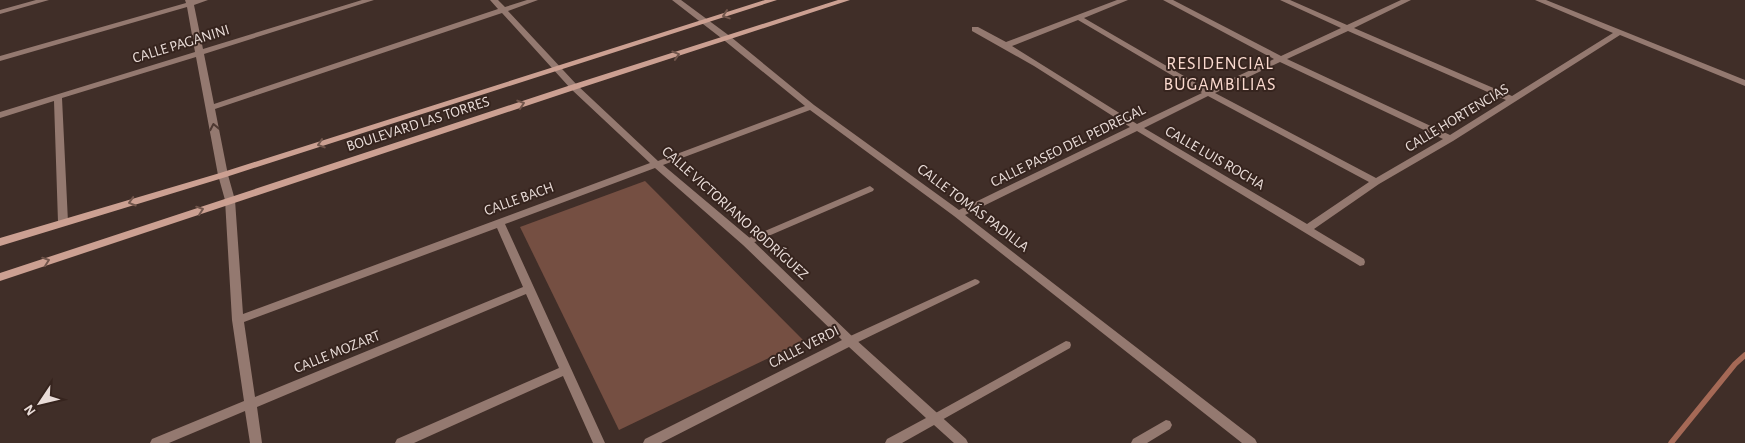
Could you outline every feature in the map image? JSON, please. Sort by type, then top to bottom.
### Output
[{"type":"street","points":[[0,12],[45,0]]},
{"type":"street","points":[[0,59],[190,2],[204,0]]},
{"type":"street","name":"CALLE PAGANINI","points":[[0,115],[370,0]]},
{"type":"street","name":"CALLE VICTORIANO RODRÍGUEZ","points":[[494,0],[559,68],[574,87],[656,164],[747,242],[850,342],[962,443]]},
{"type":"street","points":[[210,108],[534,0]]},
{"type":"street","name":"CALLE TOMÁS PADILLA","points":[[676,0],[728,39],[811,107],[958,214],[1251,443]]},
{"type":"street","name":"BOULEVARD LAS TORRES","points":[[0,242],[223,175],[773,0]]},
{"type":"street","name":"BOULEVARD LAS TORRES","points":[[0,277],[574,87],[846,0]]},
{"type":"street","points":[[1007,45],[1124,0]]},
{"type":"street","points":[[1166,0],[1280,59],[1450,139]]},
{"type":"street","points":[[1284,0],[1513,100]]},
{"type":"street","name":"CALLE PASEO DEL PEDREGAL","points":[[958,214],[1208,93],[1407,0]]},
{"type":"street","points":[[1539,0],[1745,83]]},
{"type":"street","points":[[190,2],[198,53],[223,175],[230,200],[238,320],[256,443]]},
{"type":"street","points":[[1079,18],[1208,93],[1376,182]]},
{"type":"street","name":"CALLE LUIS ROCHA","points":[[975,29],[1007,45],[1138,128],[1308,228],[1360,262]]},
{"type":"street","name":"CALLE HORTENCIAS","points":[[1308,228],[1376,182],[1450,139],[1620,32]]},
{"type":"street","points":[[58,97],[63,222]]},
{"type":"street","name":"CALLE BACH","points":[[238,320],[811,107]]},
{"type":"street","points":[[499,222],[599,443]]},
{"type":"street","name":"CALLE MOZART","points":[[156,443],[529,289]]},
{"type":"street","name":"CALLE VERDI","points":[[649,443],[850,342]]},
{"type":"street","points":[[401,443],[566,370]]},
{"type":"street","points":[[892,443],[936,418]]},
{"type":"street","points":[[1138,443],[1166,426]]},
{"type":"lane","points":[[747,242],[870,189]]},
{"type":"lane","name":"CALLE VERDI","points":[[850,342],[974,282]]},
{"type":"lane","points":[[936,418],[1066,345]]},
{"type":"shaded area","points":[[645,181],[804,341],[619,430],[520,227]]},
{"type":"waterway","points":[[1671,443],[1735,364],[1745,355]]},
{"type":"district","name":"RESIDENCIAL BUGAMBILIAS","points":[[1220,74]]}]
